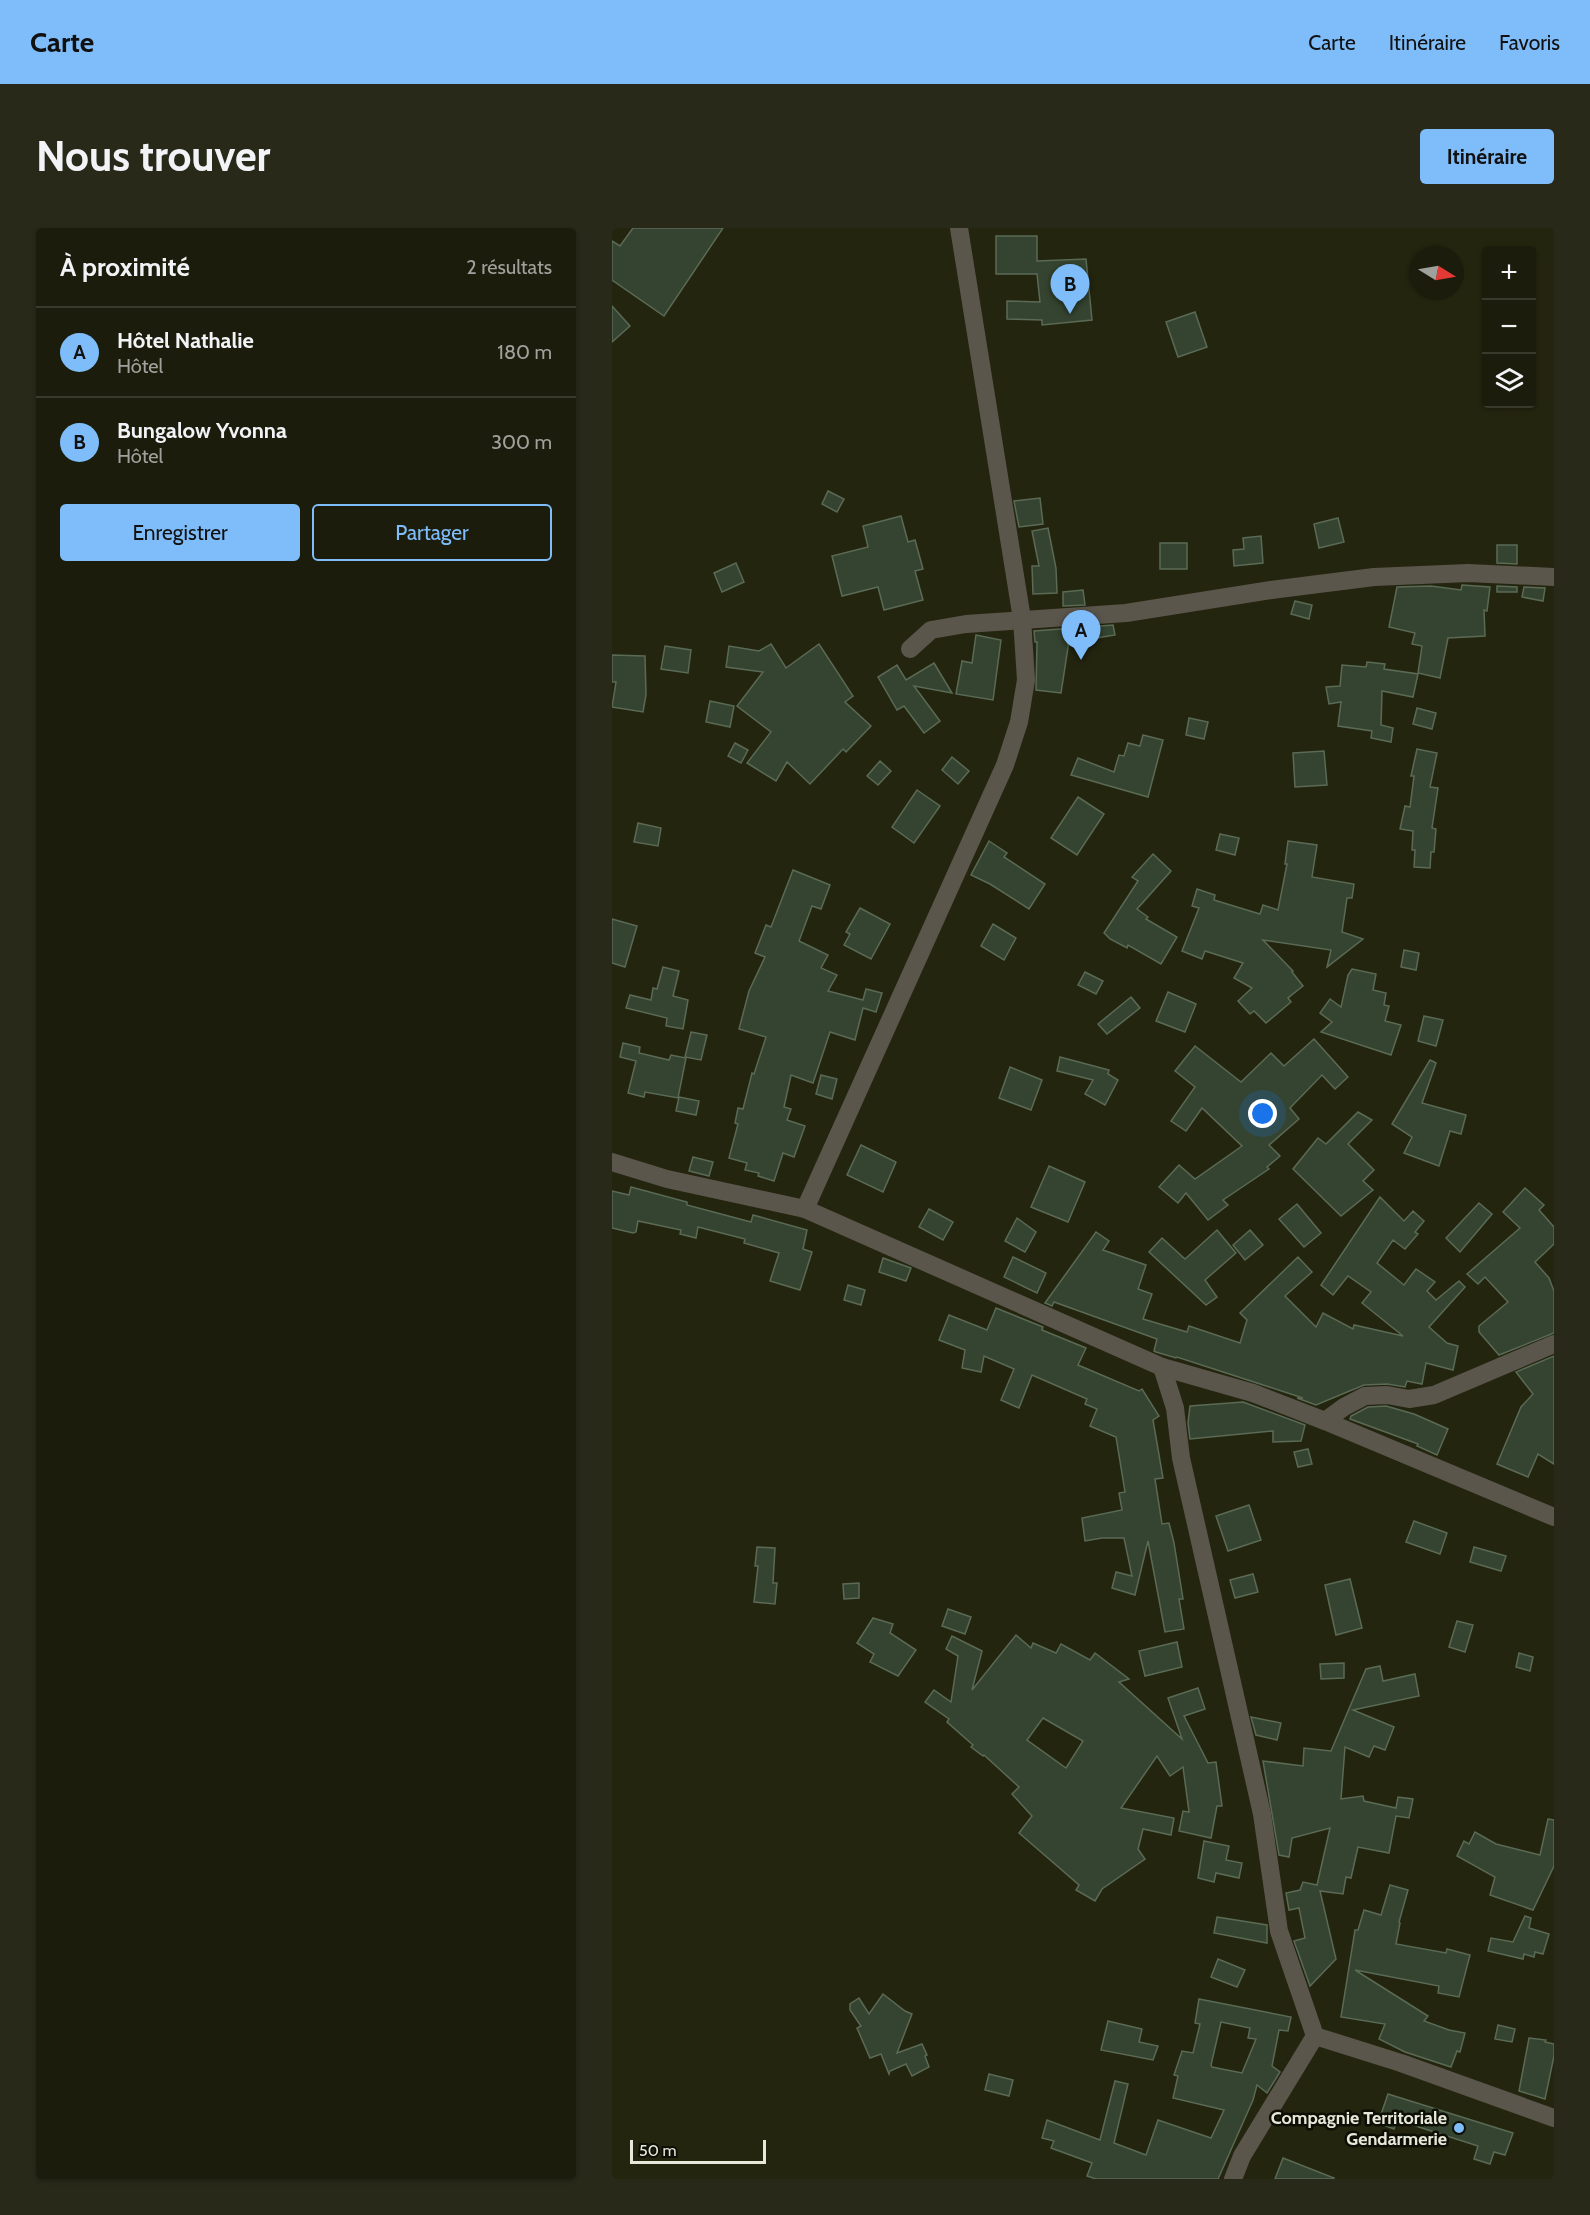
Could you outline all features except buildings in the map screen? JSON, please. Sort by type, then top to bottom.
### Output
[{"type":"street","points":[[804,1209],[1005,765],[1019,722],[1026,680],[1022,619],[959,228]]},
{"type":"street","points":[[910,649],[931,630],[966,624],[1126,613],[1271,590],[1374,577],[1468,573],[1554,577]]},
{"type":"street","points":[[612,1162],[667,1179],[804,1209],[1162,1366],[1253,1393],[1554,1517]]},
{"type":"street","points":[[1325,1421],[1344,1407],[1365,1396],[1387,1395],[1408,1399],[1434,1395],[1554,1344]]},
{"type":"street","points":[[1162,1366],[1175,1408],[1181,1458],[1262,1814],[1279,1931],[1315,2036]]},
{"type":"street","points":[[1315,2036],[1401,2063],[1554,2118]]},
{"type":"street","points":[[1233,2179],[1242,2156],[1315,2036]]},
{"type":"place","name":"Bungalow Yvonna","points":[[1070,314]]},
{"type":"place","name":"Hôtel Nathalie","points":[[1081,660]]},
{"type":"place","name":"Compagnie Territoriale Gendarmerie","points":[[1459,2128]]}]
